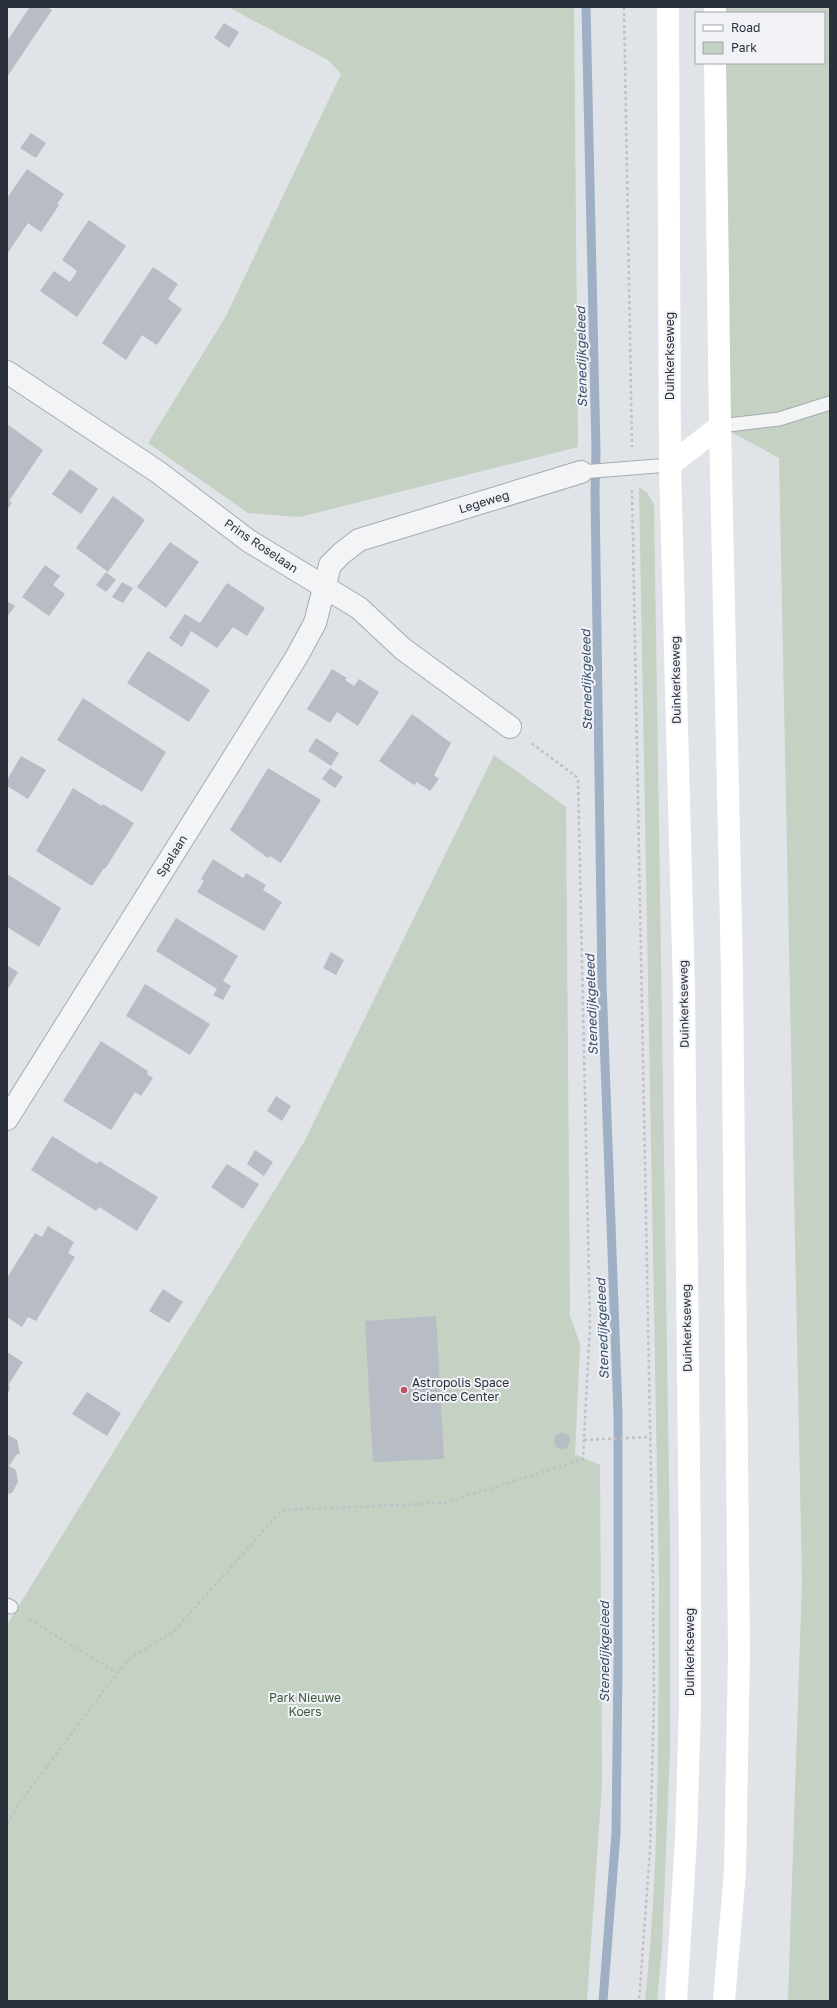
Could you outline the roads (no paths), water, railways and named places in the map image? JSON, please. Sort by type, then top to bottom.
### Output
[{"type":"main road","name":"Duinkerkseweg","points":[[668,7],[670,465],[684,990],[690,1560],[690,1706],[686,1839],[676,2001]]},
{"type":"main road","points":[[716,64],[720,426],[732,965],[739,1645],[735,1871],[724,2001]]},
{"type":"main road","points":[[670,465],[720,426]]},
{"type":"street","name":"Prins Roselaan","points":[[7,372],[158,472],[249,541],[359,608],[403,649],[510,727]]},
{"type":"street","name":"Legeweg","points":[[324,587],[330,565],[342,553],[359,540],[581,472]]},
{"type":"street","name":"Spalaan","points":[[7,1119],[296,658],[315,623],[324,587]]},
{"type":"lane","points":[[720,426],[778,419],[830,403]]},
{"type":"lane","name":"Legeweg","points":[[581,472],[670,465]]},
{"type":"waterway","name":"Stenedijkgeleed","points":[[586,7],[596,451],[595,492],[602,983],[618,1413],[618,1666],[616,1833],[603,2001]]},
{"type":"place","name":"Astropolis Space Science Center","points":[[404,1390]]},
{"type":"park label","name":"Park Nieuwe Koers","points":[[305,1705]]}]
